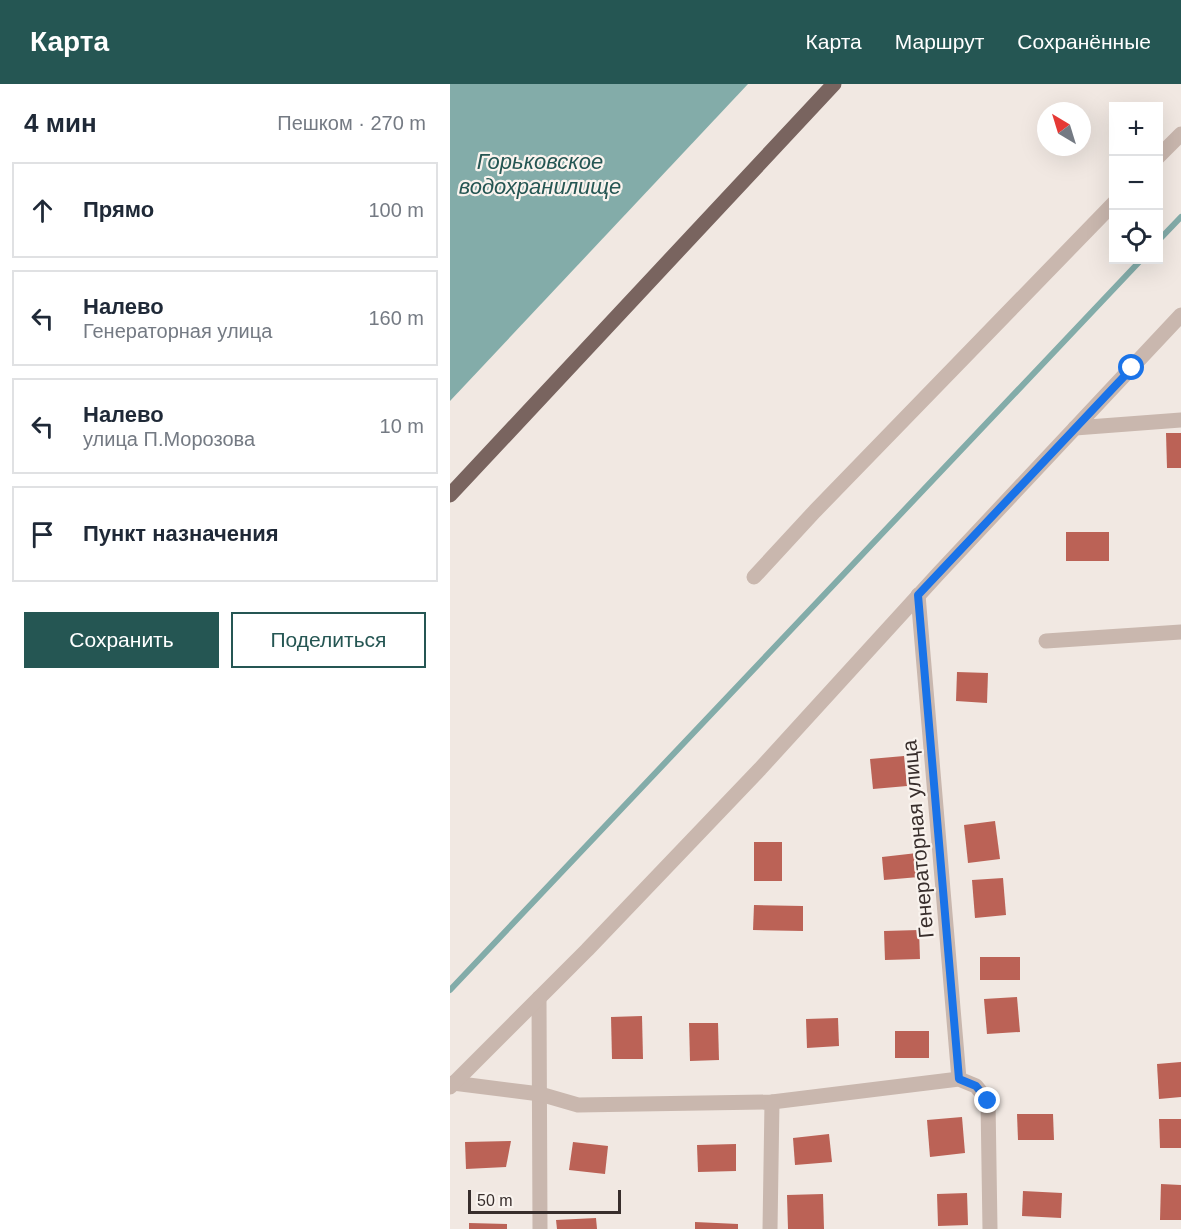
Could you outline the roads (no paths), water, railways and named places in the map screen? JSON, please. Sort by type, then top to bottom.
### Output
[{"type":"main road","points":[[450,495],[834,84]]},
{"type":"street","points":[[1159,156],[1181,134]]},
{"type":"street","points":[[754,577],[1109,207]]},
{"type":"street","points":[[452,1085],[760,769],[918,595],[1181,315]]},
{"type":"street","points":[[1075,428],[1181,420]]},
{"type":"street","name":"Генераторная улица","points":[[918,595],[959,1079]]},
{"type":"street","points":[[1046,641],[1181,632]]},
{"type":"street","points":[[539,998],[540,1229]]},
{"type":"street","points":[[452,1085],[540,1094],[578,1106],[772,1102],[959,1079],[976,1086],[988,1101],[990,1229]]},
{"type":"street","points":[[770,1229],[772,1102]]},
{"type":"water","name":"Горьковское водохранилище","points":[[450,84],[748,84],[450,401]]},
{"type":"waterway","points":[[1163,236],[1181,217]]},
{"type":"waterway","points":[[450,990],[1137,264]]}]
